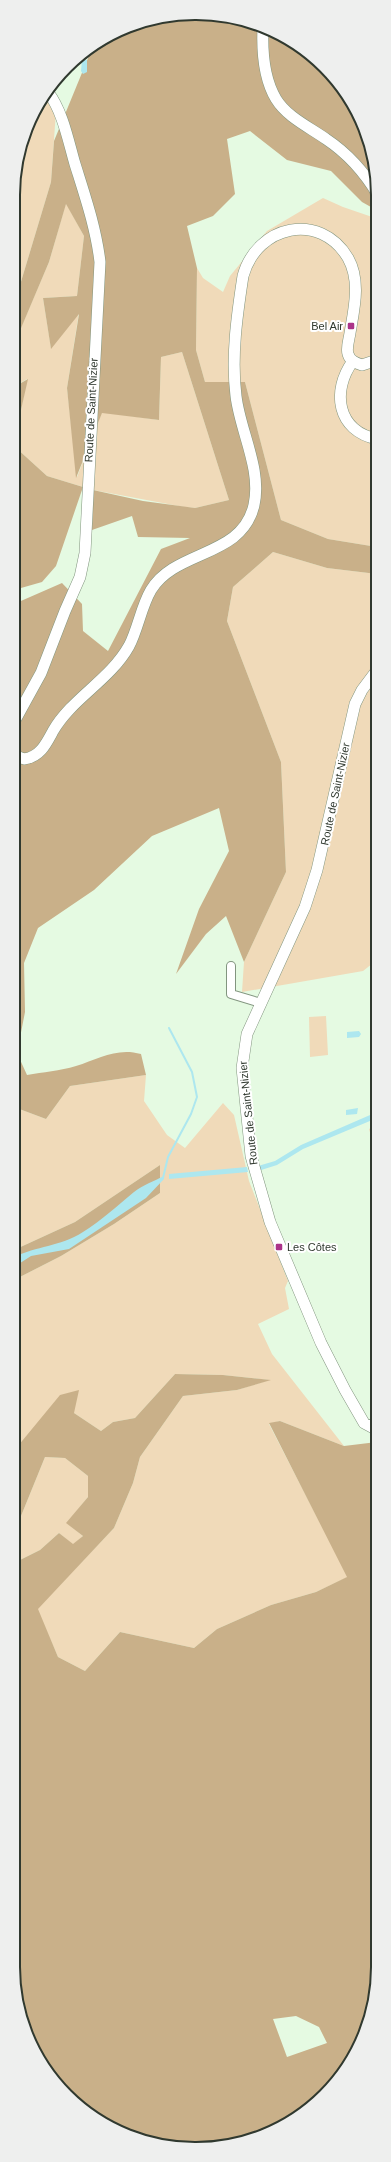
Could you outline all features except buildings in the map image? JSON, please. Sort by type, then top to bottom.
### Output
[{"type":"main road","points":[[263,33],[266,71],[276,99],[294,118],[328,140],[349,158],[371,184]]},
{"type":"main road","name":"Route de Saint-Nizier","points":[[20,711],[41,673],[80,577],[85,553],[100,262],[94,228],[71,150],[59,112],[51,97]]},
{"type":"main road","points":[[20,757],[24,759],[34,757],[43,747],[66,713],[110,670],[124,654],[133,637],[148,596],[159,579],[169,570],[228,542],[240,533],[248,522],[254,507],[255,481],[236,398],[234,372],[243,276],[247,262],[256,249],[272,236],[294,230],[314,232],[335,242],[349,260],[355,277],[355,302],[347,350],[352,361],[362,365],[371,362]]},
{"type":"main road","points":[[352,361],[341,384],[341,403],[344,416],[357,430],[371,436]]},
{"type":"main road","name":"Route de Saint-Nizier","points":[[371,679],[357,700],[317,870],[305,907],[247,1034],[242,1057],[248,1131],[255,1175],[279,1247],[321,1343],[358,1414],[364,1423],[371,1427]]},
{"type":"street","points":[[231,966],[231,994],[261,1003]]},
{"type":"shaded area","points":[[184,20],[207,20],[230,23],[263,33],[302,56],[320,71],[335,89],[353,118],[362,139],[368,161],[371,184],[371,207],[362,202],[331,171],[287,160],[250,131],[227,139],[235,194],[213,216],[187,226],[197,268],[196,350],[205,382],[245,382],[281,520],[328,539],[371,546],[371,573],[327,568],[273,552],[233,587],[227,621],[281,762],[286,872],[244,962],[226,916],[206,934],[176,974],[199,909],[229,851],[219,808],[152,836],[94,890],[38,928],[24,963],[25,1012],[20,1038],[20,601],[62,583],[82,604],[83,631],[108,651],[161,549],[190,538],[138,537],[132,516],[92,530],[93,490],[143,501],[195,508],[229,500],[182,352],[161,357],[159,420],[102,413],[76,478],[67,388],[79,314],[51,349],[43,298],[77,296],[84,236],[66,204],[49,262],[20,331],[20,285],[51,182],[54,141],[89,56],[128,33],[161,23]]},
{"type":"shaded area","points":[[48,101],[56,111],[51,182],[20,285],[20,184],[23,161],[33,128]]},
{"type":"shaded area","points":[[323,198],[371,217],[371,546],[328,539],[281,520],[245,382],[205,382],[196,350],[197,268],[203,278],[223,292],[230,276],[267,231]]},
{"type":"shaded area","points":[[66,203],[84,236],[77,296],[43,298],[51,348],[79,312],[67,388],[77,477],[102,412],[159,420],[161,357],[182,352],[229,500],[195,508],[93,490],[47,476],[20,451],[20,415],[27,379],[20,383],[20,330],[49,262]]},
{"type":"shaded area","points":[[28,379],[20,414],[20,384]]},
{"type":"shaded area","points":[[20,451],[47,476],[83,487],[56,566],[42,582],[20,588]]},
{"type":"shaded area","points":[[273,552],[327,568],[371,573],[371,965],[363,971],[242,992],[244,962],[286,872],[281,762],[227,621],[233,587]]},
{"type":"shaded area","points":[[326,1016],[328,1055],[310,1057],[309,1017]]},
{"type":"shaded area","points":[[132,1052],[141,1054],[146,1075],[70,1086],[46,1119],[20,1109],[20,1060],[27,1075],[70,1068],[116,1053]]},
{"type":"shaded area","points":[[146,1075],[144,1101],[167,1135],[185,1148],[223,1103],[234,1115],[249,1181],[288,1281],[285,1288],[289,1309],[258,1324],[272,1354],[344,1446],[280,1421],[269,1424],[348,1577],[316,1592],[271,1605],[217,1629],[194,1648],[120,1632],[85,1671],[58,1657],[37,1609],[114,1528],[133,1483],[140,1457],[183,1396],[237,1390],[269,1380],[223,1375],[175,1374],[135,1418],[113,1422],[101,1431],[74,1413],[20,1448],[20,1277],[61,1256],[114,1224],[160,1193],[160,1165],[75,1222],[20,1247],[20,1109],[46,1119],[70,1086]]},
{"type":"shaded area","points":[[160,1165],[160,1193],[114,1224],[61,1256],[20,1277],[20,1247],[75,1222]]},
{"type":"shaded area","points":[[175,1374],[223,1375],[271,1380],[237,1390],[183,1396],[140,1457],[133,1483],[114,1528],[38,1609],[58,1657],[85,1671],[120,1632],[194,1648],[217,1629],[271,1605],[316,1592],[347,1577],[269,1423],[280,1421],[344,1446],[371,1443],[371,1978],[368,2001],[362,2023],[353,2044],[335,2073],[320,2091],[302,2106],[273,2124],[252,2133],[230,2139],[207,2142],[184,2142],[161,2139],[128,2129],[89,2106],[71,2091],[50,2064],[33,2034],[23,2001],[20,1978],[20,1560],[40,1550],[59,1533],[73,1544],[83,1536],[66,1523],[88,1497],[88,1476],[65,1458],[45,1457],[20,1517],[20,1444],[60,1395],[79,1390],[74,1413],[101,1431],[113,1422],[135,1418]],"holes":[[[296,2016],[319,2027],[327,2043],[287,2057],[273,2019]]]},
{"type":"shaded area","points":[[45,1457],[65,1458],[88,1476],[88,1497],[67,1523],[83,1536],[73,1545],[59,1533],[40,1550],[20,1560],[21,1516]]},
{"type":"water","points":[[87,60],[87,72],[83,74],[81,71],[82,62]]},
{"type":"water","points":[[359,1031],[361,1034],[359,1037],[347,1038],[347,1032]]},
{"type":"water","points":[[358,1108],[357,1114],[346,1115],[346,1110]]},
{"type":"water","points":[[371,1115],[371,1121],[303,1149],[277,1165],[258,1171],[258,1166],[275,1161],[301,1145]]},
{"type":"water","points":[[247,1167],[248,1172],[169,1179],[169,1174]]},
{"type":"water","points":[[164,1176],[164,1179],[146,1198],[69,1249],[31,1256],[20,1263],[20,1254],[57,1244],[74,1237],[97,1223],[145,1185]]},
{"type":"waterway","points":[[163,1178],[168,1157],[191,1114],[197,1097],[192,1072],[169,1028]]},
{"type":"place","name":"Bel Air","points":[[351,326]]},
{"type":"place","name":"Les Côtes","points":[[279,1247]]}]
